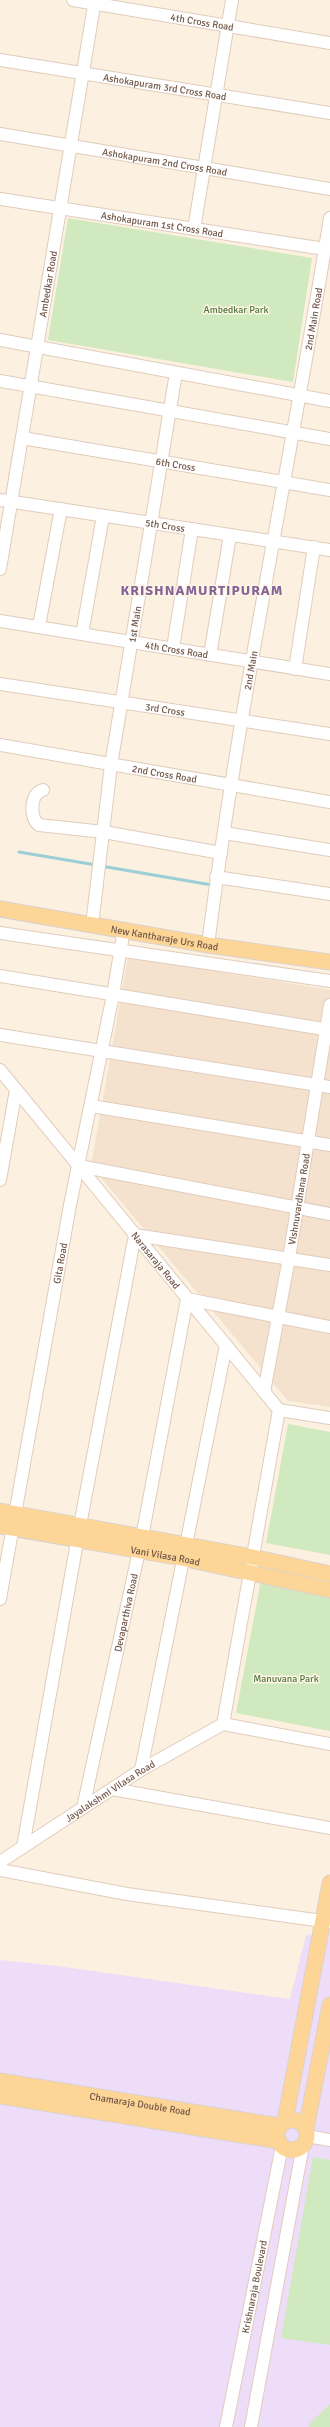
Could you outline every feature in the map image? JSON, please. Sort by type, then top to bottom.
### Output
[{"type":"main road","name":"New Kantharaje Urs Road","points":[[0,909],[124,929],[208,945],[330,962]]},
{"type":"main road","name":"Vani Vilasa Road","points":[[0,1511],[10,1523],[79,1532],[251,1564],[330,1574]]},
{"type":"main road","name":"Vani Vilasa Road","points":[[251,1564],[330,1590]]},
{"type":"main road","points":[[330,1883],[326,1922],[283,2124],[277,2133],[280,2143],[295,2149],[305,2137],[330,2005]]},
{"type":"main road","name":"Chamaraja Double Road","points":[[0,2081],[283,2124]]},
{"type":"main road","name":"Chamaraja Double Road","points":[[0,2096],[280,2143]]},
{"type":"main road","points":[[283,2124],[290,2120],[300,2122],[305,2137]]},
{"type":"street","name":"4th Cross Road","points":[[74,0],[95,2],[330,43]]},
{"type":"street","points":[[194,229],[232,0]]},
{"type":"street","name":"Ambedkar Road","points":[[0,569],[6,501],[22,438],[31,388],[95,2]]},
{"type":"street","name":"Ashokapuram 3rd Cross Road","points":[[0,60],[330,113]]},
{"type":"street","name":"Ashokapuram 2nd Cross Road","points":[[0,134],[330,189]]},
{"type":"street","name":"Ashokapuram 1st Cross Road","points":[[0,199],[325,249]]},
{"type":"street","name":"2nd Main Road","points":[[298,396],[330,218]]},
{"type":"street","points":[[0,340],[330,401]]},
{"type":"street","name":"1st Main","points":[[92,925],[111,765],[153,523],[176,373]]},
{"type":"street","points":[[0,381],[31,388],[330,439]]},
{"type":"street","name":"2nd Main","points":[[208,945],[216,877],[282,482],[298,396]]},
{"type":"street","name":"6th Cross","points":[[22,438],[330,490]]},
{"type":"street","name":"5th Cross","points":[[6,501],[330,550]]},
{"type":"street","points":[[39,626],[61,509]]},
{"type":"street","points":[[82,634],[103,516]]},
{"type":"street","points":[[173,648],[192,529]]},
{"type":"street","points":[[210,655],[230,535]]},
{"type":"street","points":[[295,669],[314,547]]},
{"type":"street","name":"4th Cross Road","points":[[0,621],[39,626],[131,643],[173,648],[252,663],[330,674]]},
{"type":"street","name":"3rd Cross","points":[[0,684],[122,704],[330,734]]},
{"type":"street","name":"2nd Cross Road","points":[[0,745],[330,802]]},
{"type":"street","points":[[43,790],[36,796],[32,813],[34,822],[39,825],[104,832],[221,853]]},
{"type":"street","points":[[224,833],[330,850]]},
{"type":"street","points":[[216,877],[330,894]]},
{"type":"street","name":"Gita Road","points":[[0,1599],[10,1523],[113,995],[124,929]]},
{"type":"street","points":[[0,933],[330,981]]},
{"type":"street","points":[[0,976],[328,1030]]},
{"type":"street","name":"Vishnuvardhana Road","points":[[264,1392],[289,1258],[317,1085],[328,1030],[330,1005]]},
{"type":"street","points":[[0,1035],[330,1087]]},
{"type":"street","name":"Narasaraja Road","points":[[0,1070],[279,1410]]},
{"type":"street","points":[[0,1180],[16,1090]]},
{"type":"street","points":[[91,1106],[330,1145]]},
{"type":"street","points":[[79,1166],[330,1214]]},
{"type":"street","points":[[23,1847],[79,1532],[135,1234],[330,1265]]},
{"type":"street","points":[[187,1299],[330,1327]]},
{"type":"street","name":"Devaparthiva Road","points":[[83,1808],[140,1544],[187,1299]]},
{"type":"street","points":[[141,1770],[183,1552],[226,1345]]},
{"type":"street","points":[[330,1418],[279,1410],[223,1724],[330,1744]]},
{"type":"street","name":"Jayalakshmi Vilasa Road","points":[[0,1862],[141,1770],[223,1724]]},
{"type":"street","points":[[112,1789],[330,1828]]},
{"type":"street","points":[[0,1870],[127,1894],[326,1922]]},
{"type":"street","points":[[251,2427],[305,2137],[330,2140]]},
{"type":"street","name":"Krishnaraja Boulevard","points":[[226,2427],[280,2143]]},
{"type":"shaded area","points":[[128,957],[330,990],[330,1407],[288,1401],[91,1166]]},
{"type":"shaded area","points":[[330,1933],[330,2427],[0,2427],[0,1960],[58,1966],[290,1999],[306,1935]]},
{"type":"green space","name":"Ambedkar Park","points":[[68,218],[312,258],[293,382],[48,340]]},
{"type":"green space","points":[[288,1424],[330,1432],[330,1555],[266,1543]]},
{"type":"green space","name":"Manuvana Park","points":[[261,1580],[330,1594],[330,1731],[236,1713]]},
{"type":"green space","points":[[313,2157],[330,2160],[330,2345],[281,2338]]},
{"type":"green space","points":[[330,2404],[330,2427],[309,2427],[310,2423]]},
{"type":"waterway","points":[[19,852],[96,865]]},
{"type":"waterway","points":[[101,866],[212,885]]},
{"type":"district","name":"KRISHNAMURTIPURAM","points":[[202,590]]}]
